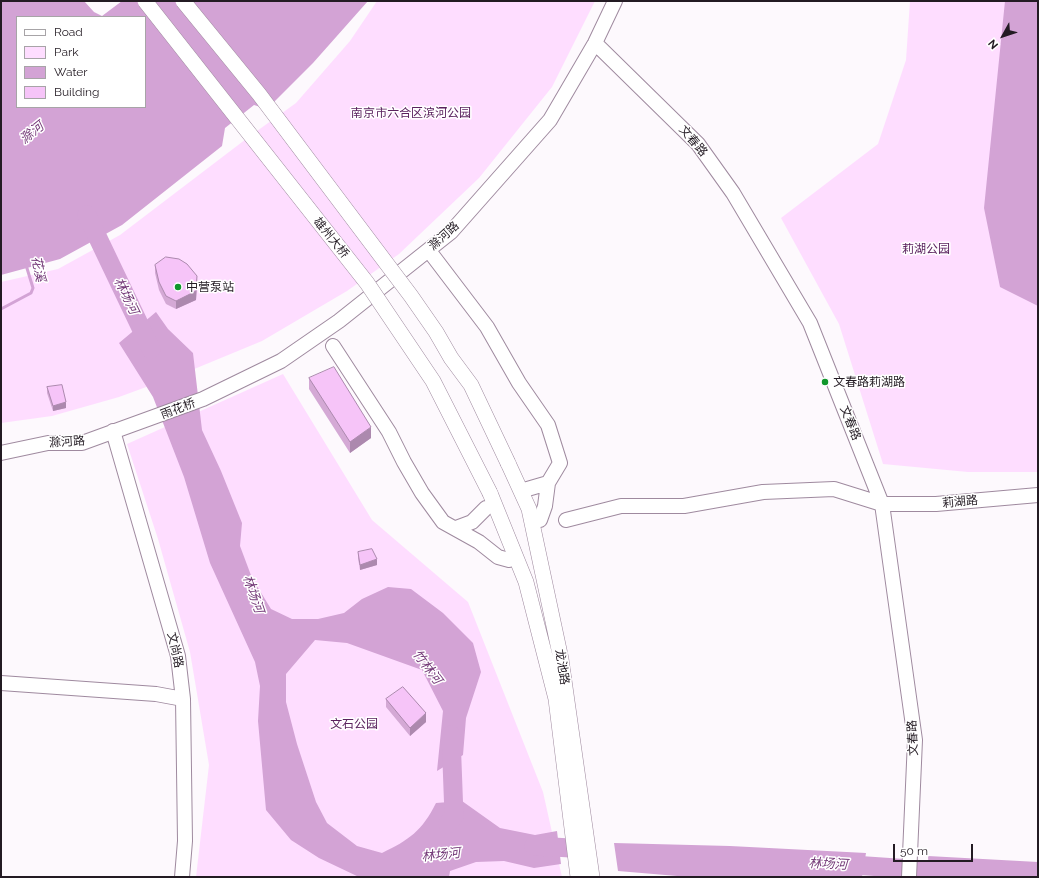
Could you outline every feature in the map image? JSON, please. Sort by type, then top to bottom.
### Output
[{"type":"main road","name":"雄州大桥","points":[[145,1],[368,283],[433,381],[490,493]]},
{"type":"main road","name":"龙池路","points":[[184,1],[260,94],[411,296],[436,332],[451,358],[471,385],[508,463],[529,509],[561,659],[592,877]]},
{"type":"main road","name":"龙池路","points":[[490,493],[526,582],[556,699],[578,877]]},
{"type":"street","name":"滁河路","points":[[203,399],[264,370],[304,346],[340,321],[451,232],[550,120],[595,43],[615,1]]},
{"type":"street","name":"文春路","points":[[595,43],[698,144],[733,193],[810,323],[882,504],[915,740],[909,877]]},
{"type":"street","points":[[433,256],[487,327],[519,383],[548,425],[560,463],[548,484],[546,506],[540,520]]},
{"type":"street","points":[[333,346],[389,432],[422,494],[443,522],[479,542],[498,557],[509,560]]},
{"type":"street","name":"雨花桥","points":[[154,418],[203,399]]},
{"type":"street","name":"滁河路","points":[[1,453],[48,443],[82,443],[154,418]]},
{"type":"street","name":"文尚路","points":[[113,431],[178,656],[183,699],[185,841],[182,877]]},
{"type":"street","points":[[524,490],[548,484]]},
{"type":"street","name":"莉湖路","points":[[566,520],[621,506],[684,506],[771,492],[834,489],[882,504],[936,504],[1038,495]]},
{"type":"street","points":[[456,528],[472,522],[486,508]]},
{"type":"street","points":[[1,683],[156,694],[183,699]]},
{"type":"green space","name":"南京市六合区滨河公园","points":[[377,1],[595,1],[552,87],[479,178],[399,254],[347,291],[262,341],[187,372],[119,397],[52,416],[1,423],[1,282],[58,269],[120,235],[250,136],[296,103],[350,41]]},
{"type":"green space","name":"莉湖公园","points":[[910,1],[1038,1],[1038,472],[968,472],[883,464],[839,324],[781,218],[878,144],[906,60]]},
{"type":"green space","name":"文石公园","points":[[283,374],[372,520],[468,602],[543,792],[562,877],[196,877],[209,765],[190,652],[158,539],[127,444]]},
{"type":"water","name":"滁河","points":[[1,1],[84,1],[94,12],[102,16],[122,1],[368,1],[313,63],[267,109],[254,105],[225,128],[222,146],[122,225],[60,259],[1,275]]},
{"type":"water","points":[[1005,1],[1038,1],[1038,306],[1000,287],[984,208]]},
{"type":"water","points":[[156,312],[168,329],[193,353],[202,430],[221,471],[242,523],[240,546],[252,578],[271,609],[292,619],[318,619],[344,613],[362,599],[388,587],[411,589],[443,613],[473,643],[481,672],[466,718],[463,755],[437,771],[443,711],[422,670],[347,643],[315,640],[286,674],[286,702],[297,744],[316,802],[327,823],[357,846],[382,853],[400,844],[414,834],[431,813],[436,803],[462,801],[500,828],[535,835],[557,831],[561,864],[534,868],[504,861],[476,862],[450,871],[449,877],[359,877],[319,858],[291,840],[266,810],[258,721],[260,686],[255,662],[210,563],[184,477],[153,397],[119,343]]},
{"type":"water","points":[[614,843],[730,846],[866,853],[862,877],[689,877],[618,871]]},
{"type":"water","points":[[928,856],[1038,862],[1038,877],[929,877]]},
{"type":"building","name":"中营泵站","points":[[166,257],[179,259],[187,264],[197,276],[196,291],[176,301],[166,296],[159,282],[155,265]]},
{"type":"building","points":[[334,367],[371,427],[350,442],[309,378]]},
{"type":"building","points":[[62,385],[66,402],[53,406],[47,387]]},
{"type":"building","points":[[372,549],[377,559],[360,565],[358,552]]},
{"type":"building","points":[[403,687],[426,713],[410,728],[386,699]]},
{"type":"waterway","name":"林场河","points":[[87,215],[151,349]]},
{"type":"waterway","name":"花溪","points":[[1,309],[31,293],[33,288],[26,265]]},
{"type":"waterway","name":"竹林河","points":[[448,824],[454,816],[451,735]]},
{"type":"waterway","name":"林场河","points":[[534,846],[571,848]]},
{"type":"waterway","name":"林场河","points":[[838,864],[955,872]]},
{"type":"place","name":"中营泵站","points":[[178,287]]},
{"type":"place","name":"文春路莉湖路","points":[[825,382]]}]
